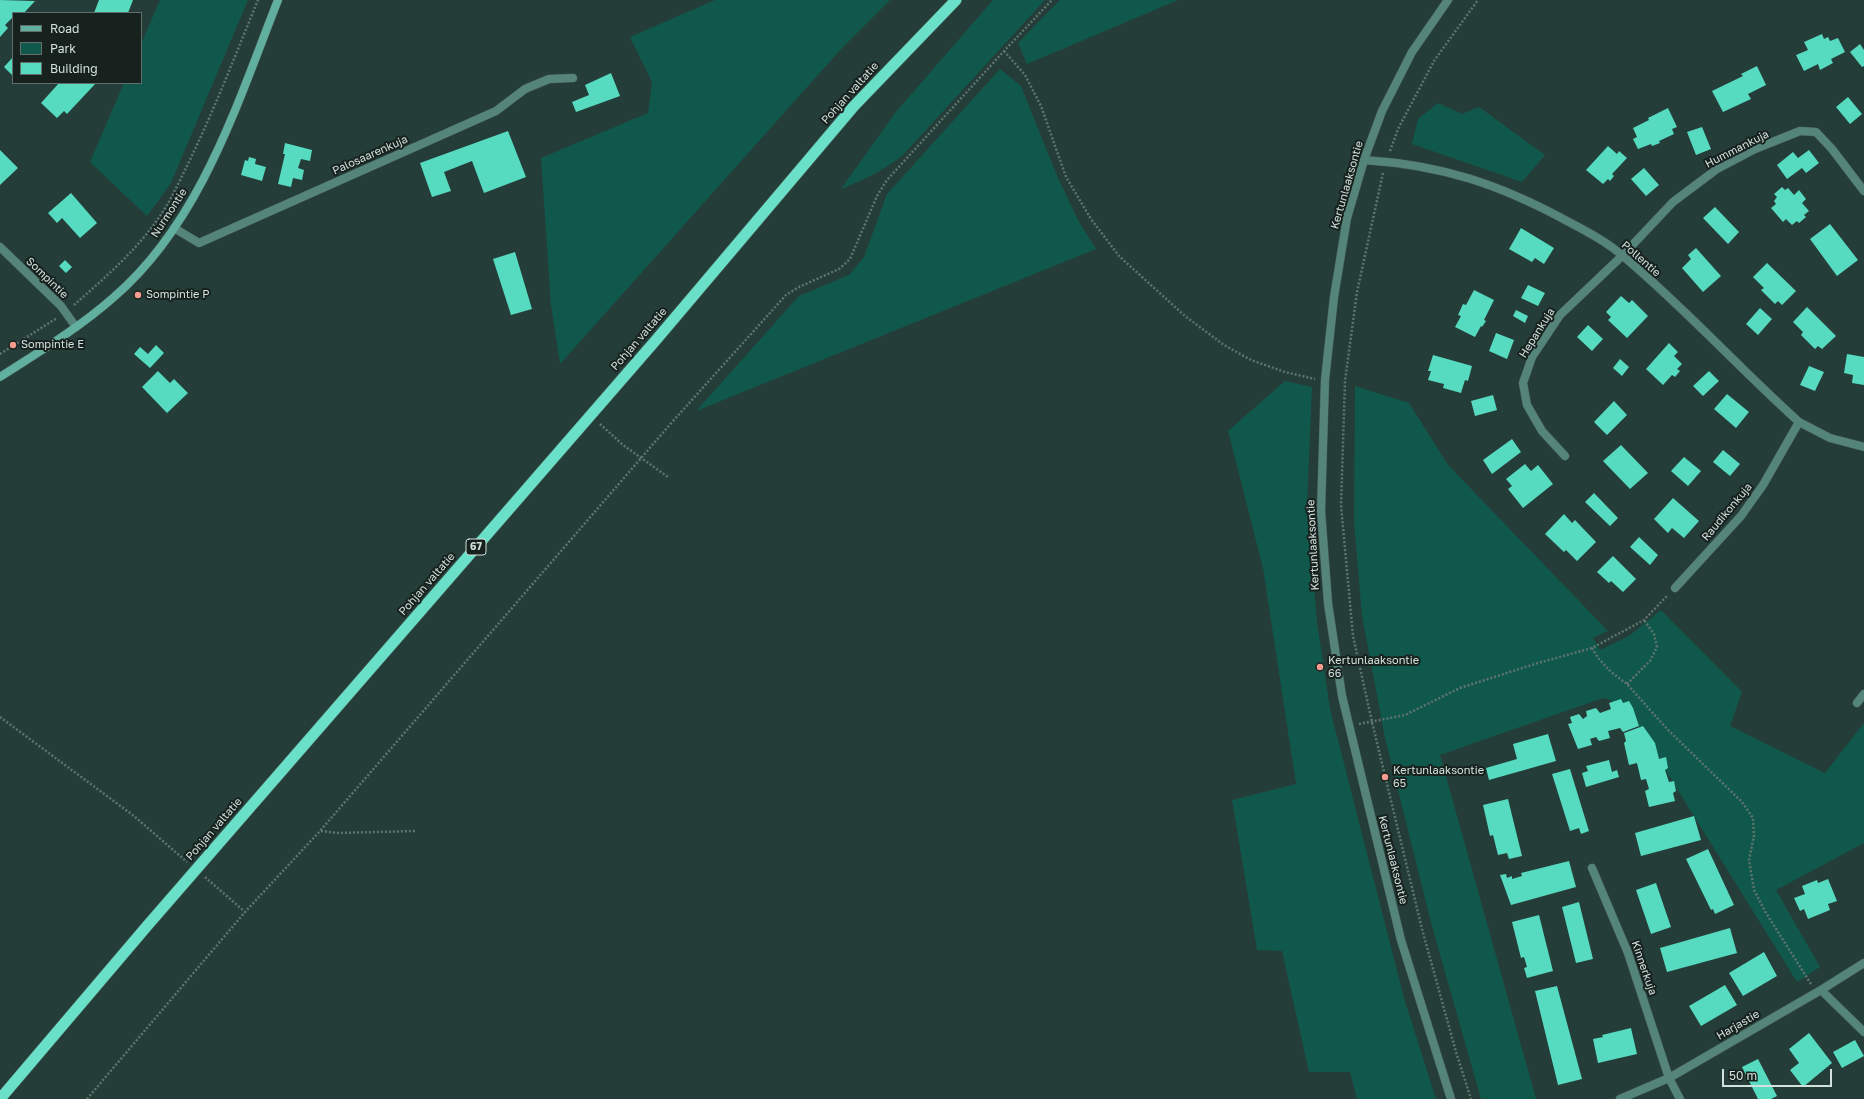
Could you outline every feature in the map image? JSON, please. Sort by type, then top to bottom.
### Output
[{"type":"highway","name":"Pohjan valtatie","points":[[0,1099],[196,870],[591,415],[854,106],[956,0]]},
{"type":"main road","name":"Nurmontie","points":[[0,378],[76,327],[115,297],[148,263],[174,228],[198,189],[220,144],[278,0]]},
{"type":"street","name":"Kertunlaaksontie","points":[[1448,0],[1412,52],[1382,111],[1364,160],[1347,218],[1334,297],[1325,380],[1321,511],[1328,603],[1342,696],[1401,940],[1451,1099]]},
{"type":"street","name":"Palosaarenkuja","points":[[174,228],[198,242],[496,111],[525,90],[549,79],[573,78]]},
{"type":"street","name":"Hummankuja","points":[[1622,255],[1673,202],[1717,169],[1755,149],[1800,131],[1816,132],[1832,149],[1864,191]]},
{"type":"street","name":"Pollentie","points":[[1364,160],[1403,163],[1457,174],[1500,188],[1540,206],[1587,231],[1622,255],[1799,422],[1830,438],[1864,447]]},
{"type":"street","name":"Sompintie","points":[[0,247],[65,312],[76,327]]},
{"type":"street","name":"Hepankuja","points":[[1565,456],[1542,431],[1527,404],[1523,383],[1532,357],[1560,314],[1622,255]]},
{"type":"street","name":"Raudikonkuja","points":[[1675,588],[1741,516],[1763,486],[1799,422]]},
{"type":"street","points":[[1857,703],[1864,694]]},
{"type":"street","name":"Kinnerkuja","points":[[1592,868],[1628,953],[1669,1078],[1680,1099]]},
{"type":"street","name":"Harjastie","points":[[1620,1099],[1669,1078],[1819,992],[1864,963]]},
{"type":"street","points":[[1819,992],[1864,1032]]},
{"type":"path","points":[[0,354],[65,312],[107,276],[139,243],[167,206],[219,97],[258,0]]},
{"type":"path","points":[[87,1099],[245,912],[320,831],[643,458],[673,421],[786,295],[799,287],[839,269],[850,259],[877,196],[887,180],[1052,0]]},
{"type":"path","points":[[1471,1099],[1456,1052],[1422,930],[1353,636],[1341,505],[1345,381],[1357,292],[1385,162],[1398,129],[1434,61],[1478,0]]},
{"type":"path","points":[[1004,51],[1025,75],[1041,106],[1066,177],[1091,219],[1119,256],[1185,316],[1224,345],[1251,360],[1285,372],[1325,380],[1345,381]]},
{"type":"path","points":[[591,415],[623,445],[668,477]]},
{"type":"path","points":[[1372,722],[1406,715],[1460,688],[1538,663],[1592,648],[1644,620],[1675,588]]},
{"type":"path","points":[[1627,684],[1650,661],[1658,647],[1654,634],[1644,620]]},
{"type":"path","points":[[1592,648],[1607,667],[1627,684],[1667,729],[1742,802],[1753,818],[1754,836],[1749,860],[1754,890],[1766,913],[1819,992]]},
{"type":"path","points":[[0,716],[134,816],[245,912]]},
{"type":"path","points":[[320,831],[338,833],[415,831]]},
{"type":"green space","points":[[160,0],[248,0],[171,183],[147,216],[90,162],[124,84],[142,84],[142,42]]},
{"type":"green space","points":[[715,0],[890,0],[842,48],[560,364],[551,305],[541,158],[648,113],[652,82],[630,37]]},
{"type":"green space","points":[[993,0],[1045,0],[903,155],[874,174],[841,189],[895,113]]},
{"type":"green space","points":[[1060,0],[1178,0],[1027,64],[1018,43]]},
{"type":"green space","points":[[1000,69],[1021,86],[1058,178],[1079,222],[1096,249],[696,411],[799,296],[849,275],[864,257],[887,194]]},
{"type":"green space","points":[[1438,103],[1462,114],[1479,107],[1545,155],[1522,182],[1412,144],[1418,119]]},
{"type":"green space","points":[[1285,381],[1312,387],[1307,506],[1317,622],[1330,709],[1404,998],[1436,1099],[1357,1099],[1350,1072],[1309,1072],[1282,951],[1257,950],[1232,800],[1296,784],[1263,568],[1228,431]]},
{"type":"green space","points":[[1355,386],[1409,403],[1448,465],[1608,631],[1593,638],[1600,650],[1629,636],[1661,610],[1742,692],[1730,726],[1825,773],[1864,723],[1864,843],[1776,890],[1820,967],[1797,982],[1625,705],[1603,698],[1440,755],[1536,1099],[1481,1099],[1431,923],[1385,738],[1362,616],[1354,521]]},
{"type":"building","points":[[0,0],[35,1],[25,12],[12,12],[12,18],[5,25],[8,28],[0,37]]},
{"type":"building","points":[[99,0],[133,0],[128,12],[94,12]]},
{"type":"building","points":[[1822,34],[1824,39],[1828,37],[1830,41],[1838,38],[1845,52],[1831,59],[1833,63],[1820,70],[1818,64],[1804,71],[1796,55],[1808,50],[1804,42]]},
{"type":"building","points":[[1860,44],[1864,50],[1864,66],[1862,67],[1850,52]]},
{"type":"building","points":[[12,58],[12,75],[4,67]]},
{"type":"building","points":[[1757,66],[1766,85],[1748,94],[1751,99],[1723,112],[1712,91],[1743,76],[1741,74]]},
{"type":"building","points":[[611,73],[620,96],[576,112],[572,102],[589,95],[585,85]]},
{"type":"building","points":[[58,84],[95,84],[67,114],[64,111],[57,118],[41,103]]},
{"type":"building","points":[[1848,97],[1862,114],[1850,124],[1836,107]]},
{"type":"building","points":[[1668,108],[1677,127],[1672,129],[1674,134],[1659,141],[1660,143],[1652,146],[1651,144],[1638,149],[1633,139],[1637,137],[1633,128],[1649,120],[1648,118]]},
{"type":"building","points":[[1702,127],[1711,149],[1696,155],[1687,132]]},
{"type":"building","points":[[508,131],[526,177],[484,193],[472,161],[444,172],[451,191],[432,197],[420,163]]},
{"type":"building","points":[[285,143],[312,150],[310,161],[301,159],[298,168],[304,170],[302,180],[293,178],[291,187],[278,184],[285,154],[283,154]]},
{"type":"building","points":[[1608,146],[1617,154],[1619,151],[1627,158],[1612,174],[1614,176],[1610,181],[1608,179],[1603,184],[1586,170]]},
{"type":"building","points":[[0,150],[18,168],[0,185]]},
{"type":"building","points":[[1809,150],[1819,163],[1806,173],[1802,168],[1787,179],[1777,165],[1793,152],[1798,158]]},
{"type":"building","points":[[249,157],[256,159],[255,164],[266,167],[262,181],[241,175],[245,160],[248,161]]},
{"type":"building","points":[[1644,168],[1659,185],[1646,196],[1631,179]]},
{"type":"building","points":[[1782,187],[1785,190],[1788,188],[1794,195],[1799,190],[1806,199],[1802,203],[1809,211],[1804,215],[1806,217],[1799,223],[1797,221],[1792,225],[1786,219],[1783,222],[1771,208],[1776,204],[1774,201],[1777,197],[1774,194]]},
{"type":"building","points":[[71,193],[97,223],[80,238],[62,218],[57,223],[48,213]]},
{"type":"building","points":[[1715,207],[1739,232],[1728,244],[1703,218]]},
{"type":"building","points":[[1830,224],[1858,260],[1837,276],[1810,239]]},
{"type":"building","points":[[1521,228],[1554,248],[1544,264],[1535,258],[1532,262],[1509,249]]},
{"type":"building","points":[[1696,248],[1721,276],[1703,292],[1682,268],[1691,259],[1688,255]]},
{"type":"building","points":[[515,252],[532,309],[511,315],[493,259]]},
{"type":"building","points":[[65,260],[72,267],[66,273],[59,266]]},
{"type":"building","points":[[1767,263],[1796,291],[1782,305],[1778,301],[1775,304],[1761,290],[1764,288],[1753,277]]},
{"type":"building","points":[[1528,285],[1545,293],[1538,306],[1521,298]]},
{"type":"building","points":[[1474,290],[1494,300],[1484,320],[1486,321],[1482,327],[1481,326],[1475,337],[1455,327],[1461,316],[1458,315],[1463,304],[1466,305]]},
{"type":"building","points":[[1621,296],[1629,303],[1632,300],[1648,316],[1627,338],[1608,320],[1611,317],[1606,312]]},
{"type":"building","points":[[1807,307],[1836,336],[1822,349],[1818,346],[1815,349],[1801,335],[1803,332],[1793,322]]},
{"type":"building","points":[[1760,308],[1772,319],[1758,335],[1746,324]]},
{"type":"building","points":[[1516,310],[1528,316],[1525,323],[1513,316]]},
{"type":"building","points":[[1588,325],[1603,339],[1592,351],[1577,337]]},
{"type":"building","points":[[1496,333],[1514,340],[1507,359],[1489,351]]},
{"type":"building","points":[[1669,343],[1678,352],[1674,356],[1682,364],[1677,369],[1680,371],[1675,377],[1672,375],[1663,385],[1646,369]]},
{"type":"building","points":[[156,345],[164,353],[150,368],[134,354],[140,347],[148,354]]},
{"type":"building","points":[[1847,354],[1864,357],[1864,385],[1852,383],[1853,375],[1844,373]]},
{"type":"building","points":[[1433,355],[1472,366],[1468,381],[1465,380],[1461,393],[1443,388],[1444,384],[1428,380],[1431,371],[1428,371]]},
{"type":"building","points":[[1620,359],[1629,367],[1622,376],[1613,368]]},
{"type":"building","points":[[1809,366],[1824,372],[1815,391],[1800,385]]},
{"type":"building","points":[[158,371],[170,383],[174,379],[188,393],[167,413],[142,387]]},
{"type":"building","points":[[1709,371],[1719,381],[1703,396],[1693,386]]},
{"type":"building","points":[[1727,394],[1749,412],[1736,428],[1714,409]]},
{"type":"building","points":[[1493,395],[1497,410],[1475,416],[1471,401]]},
{"type":"building","points":[[1614,401],[1627,415],[1607,435],[1594,422]]},
{"type":"building","points":[[1512,439],[1521,452],[1492,474],[1483,460]]},
{"type":"building","points":[[1621,445],[1648,473],[1630,489],[1603,461]]},
{"type":"building","points":[[1723,450],[1740,464],[1730,476],[1713,462]]},
{"type":"building","points":[[1684,457],[1701,471],[1688,486],[1671,471]]},
{"type":"building","points":[[1525,464],[1531,471],[1538,465],[1553,484],[1523,508],[1508,489],[1512,486],[1506,479]]},
{"type":"building","points":[[1594,493],[1618,518],[1610,526],[1585,502]]},
{"type":"building","points":[[1673,498],[1699,521],[1684,538],[1672,528],[1668,533],[1654,519]]},
{"type":"building","points":[[1564,514],[1572,523],[1575,520],[1596,542],[1577,561],[1566,550],[1564,552],[1545,534]]},
{"type":"building","points":[[1639,537],[1658,555],[1650,565],[1630,547]]},
{"type":"building","points":[[1613,556],[1636,579],[1623,592],[1611,581],[1609,583],[1597,572]]},
{"type":"building","points":[[1621,699],[1623,703],[1629,701],[1639,726],[1623,732],[1620,728],[1608,731],[1610,738],[1599,741],[1596,737],[1590,739],[1592,745],[1578,749],[1568,724],[1572,723],[1570,717],[1579,714],[1583,719],[1587,716],[1586,711],[1596,708],[1600,713],[1611,709],[1609,703]]},
{"type":"building","points":[[1643,726],[1655,743],[1659,759],[1666,757],[1668,768],[1665,770],[1669,782],[1674,781],[1676,791],[1673,793],[1675,801],[1649,807],[1645,791],[1649,789],[1646,779],[1641,780],[1637,763],[1629,765],[1624,743],[1626,741],[1624,733]]},
{"type":"building","points":[[1548,734],[1556,761],[1489,780],[1486,768],[1517,759],[1513,744]]},
{"type":"building","points":[[1609,760],[1612,772],[1617,770],[1619,777],[1586,787],[1582,773],[1588,771],[1586,766]]},
{"type":"building","points":[[1570,769],[1589,831],[1581,834],[1579,828],[1570,831],[1552,774]]},
{"type":"building","points":[[1508,799],[1522,856],[1509,859],[1507,853],[1498,855],[1493,835],[1490,836],[1483,805]]},
{"type":"building","points":[[1694,816],[1701,840],[1641,856],[1635,833]]},
{"type":"building","points":[[1708,849],[1734,905],[1715,914],[1713,909],[1711,910],[1686,859]]},
{"type":"building","points":[[1569,861],[1576,887],[1511,905],[1500,875],[1506,874],[1507,878],[1512,876],[1512,879],[1522,876],[1521,873]]},
{"type":"building","points":[[1828,879],[1837,901],[1828,904],[1830,910],[1808,919],[1804,909],[1800,911],[1794,898],[1805,894],[1802,886],[1817,880],[1818,883]]},
{"type":"building","points":[[1656,883],[1671,927],[1651,934],[1636,890]]},
{"type":"building","points":[[1579,902],[1593,959],[1576,963],[1562,907]]},
{"type":"building","points":[[1539,915],[1553,971],[1527,978],[1524,968],[1527,967],[1524,957],[1521,958],[1512,922]]},
{"type":"building","points":[[1730,928],[1737,953],[1667,972],[1660,948]]},
{"type":"building","points":[[1764,952],[1777,976],[1743,996],[1729,973]]},
{"type":"building","points":[[1725,985],[1737,1005],[1701,1026],[1689,1006]]},
{"type":"building","points":[[1557,986],[1582,1079],[1558,1085],[1535,991]]},
{"type":"building","points":[[1631,1028],[1637,1054],[1598,1063],[1593,1039],[1603,1037],[1602,1035]]},
{"type":"building","points":[[1809,1033],[1832,1063],[1803,1087],[1790,1070],[1799,1063],[1789,1049]]},
{"type":"building","points":[[1855,1040],[1864,1056],[1842,1068],[1833,1052]]},
{"type":"building","points":[[1758,1059],[1777,1096],[1771,1099],[1758,1099],[1742,1067]]},
{"type":"place","name":"Sompintie P","points":[[138,295]]},
{"type":"place","name":"Sompintie E","points":[[13,345]]},
{"type":"place","name":"Kertunlaaksontie 66","points":[[1320,667]]},
{"type":"place","name":"Kertunlaaksontie 65","points":[[1385,777]]}]
